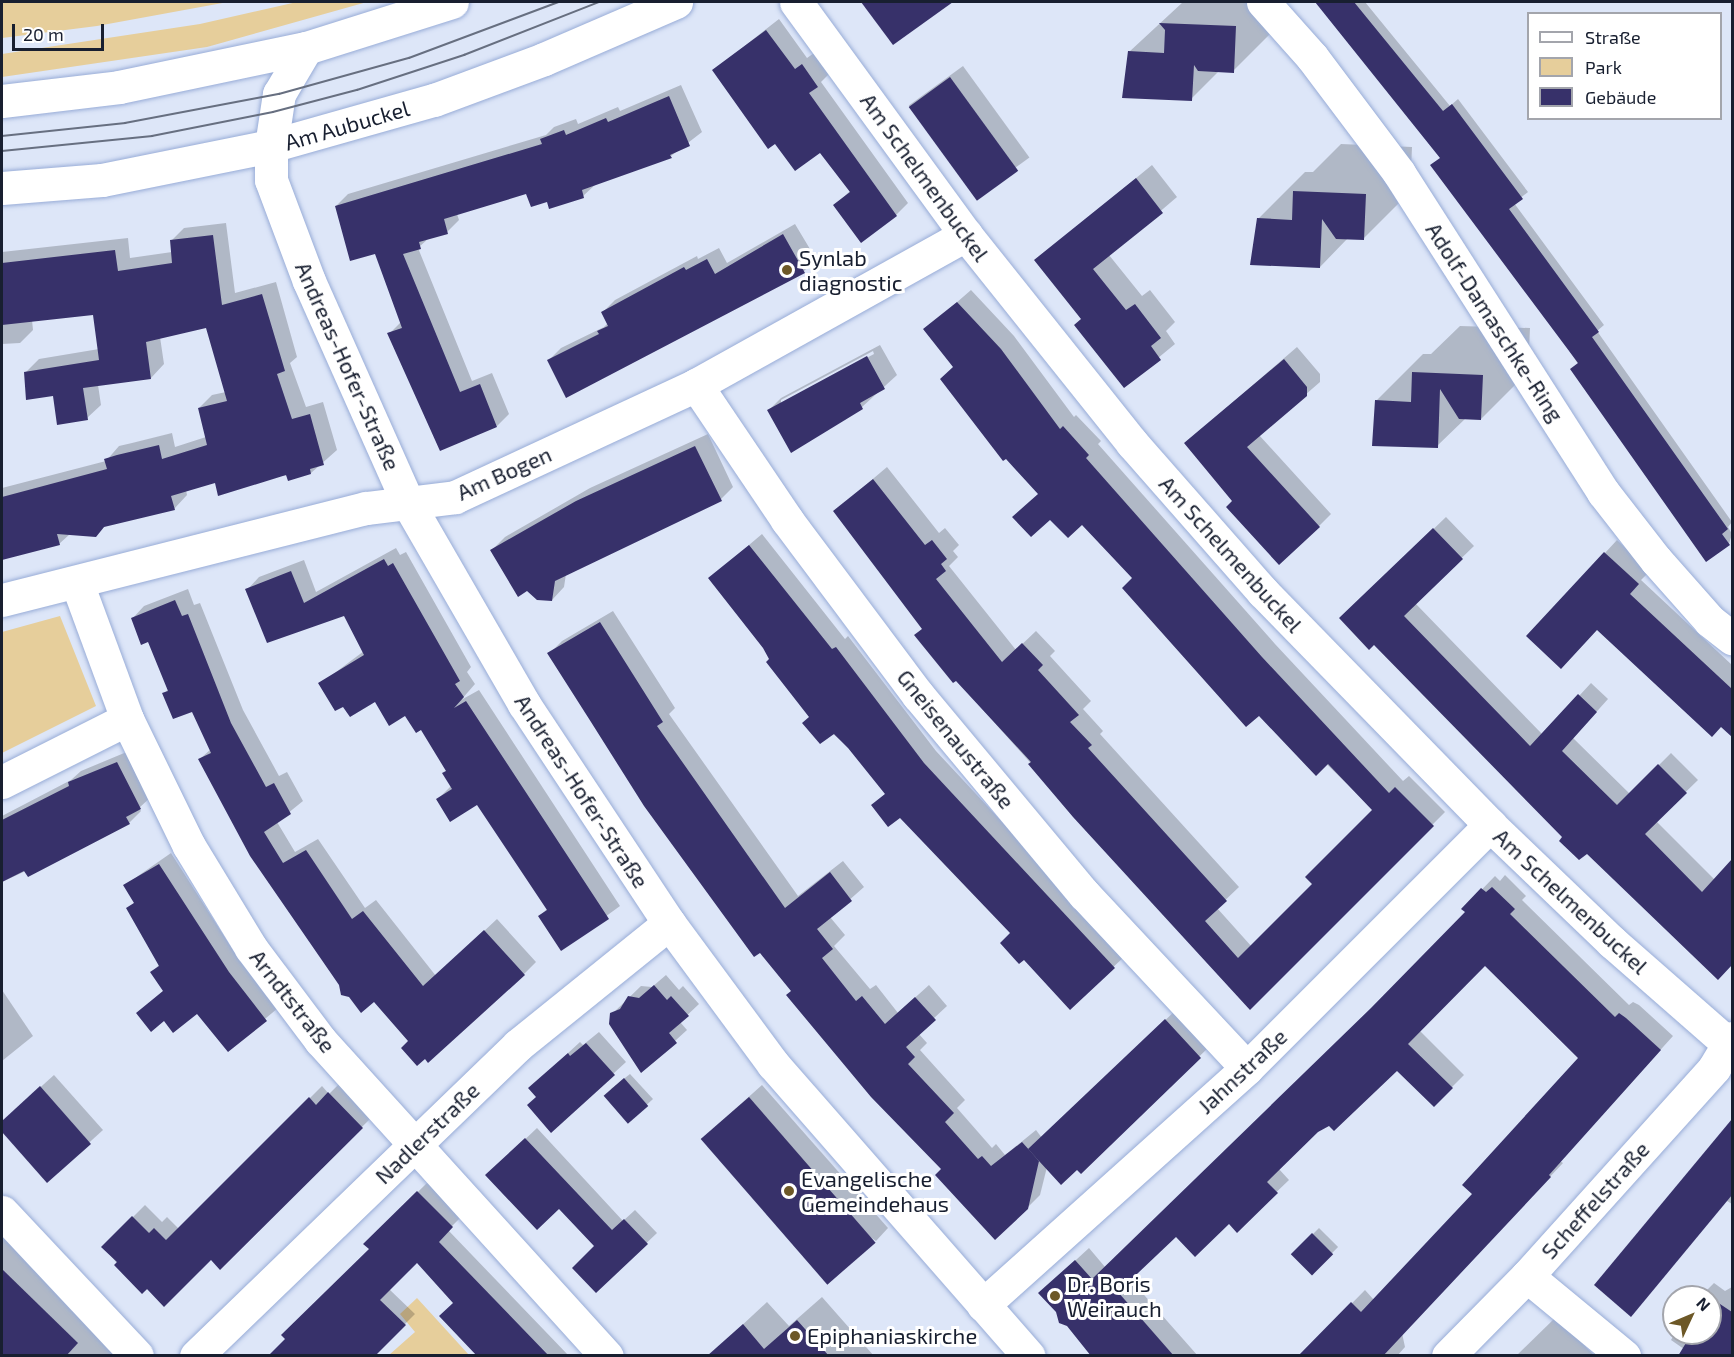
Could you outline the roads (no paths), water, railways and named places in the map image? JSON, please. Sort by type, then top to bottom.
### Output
[{"type":"street","points":[[2,101],[119,87],[306,48],[452,2]]},
{"type":"street","name":"Am Aubuckel","points":[[2,188],[102,180],[271,146],[434,100],[544,59],[676,2]]},
{"type":"street","name":"Am Schelmenbuckel","points":[[796,2],[966,235],[1132,443],[1204,526],[1311,642],[1490,825],[1612,942],[1731,1043]]},
{"type":"street","name":"Adolf-Damaschke-Ring","points":[[1263,2],[1312,57],[1399,173],[1603,492],[1710,621],[1732,638]]},
{"type":"street","name":"Andreas-Hofer-Straße","points":[[306,48],[279,94],[271,146],[271,180],[309,281],[408,503],[524,704],[669,923],[773,1064],[1029,1356]]},
{"type":"street","name":"Am Bogen","points":[[2,600],[77,583],[366,508],[454,497],[696,385],[966,235]]},
{"type":"street","name":"Gneisenaustraße","points":[[696,385],[787,520],[918,694],[1084,894],[1247,1068]]},
{"type":"street","name":"Arndtstraße","points":[[77,583],[127,719],[189,846],[251,948],[320,1040],[536,1273],[607,1356]]},
{"type":"street","points":[[2,782],[127,719]]},
{"type":"street","name":"Jahnstraße","points":[[983,1305],[1247,1068],[1490,825]]},
{"type":"street","name":"Nadlerstraße","points":[[196,1356],[541,1025],[669,923]]},
{"type":"street","name":"Scheffelstraße","points":[[1449,1356],[1527,1276],[1714,1068],[1731,1043]]},
{"type":"street","points":[[2,1212],[137,1356]]},
{"type":"street","points":[[1527,1276],[1624,1356]]},
{"type":"tram line","points":[[2,136],[125,123],[279,94],[409,58],[559,2]]},
{"type":"tram line","points":[[2,151],[152,136],[273,112],[357,90],[464,55],[599,2]]},
{"type":"place","name":"Synlab diagnostic","points":[[787,270]]},
{"type":"place","name":"Evangelische Gemeindehaus","points":[[789,1191]]},
{"type":"place","name":"Dr. Boris Weirauch","points":[[1055,1296]]},
{"type":"place","name":"Epiphaniaskirche","points":[[795,1336]]}]
